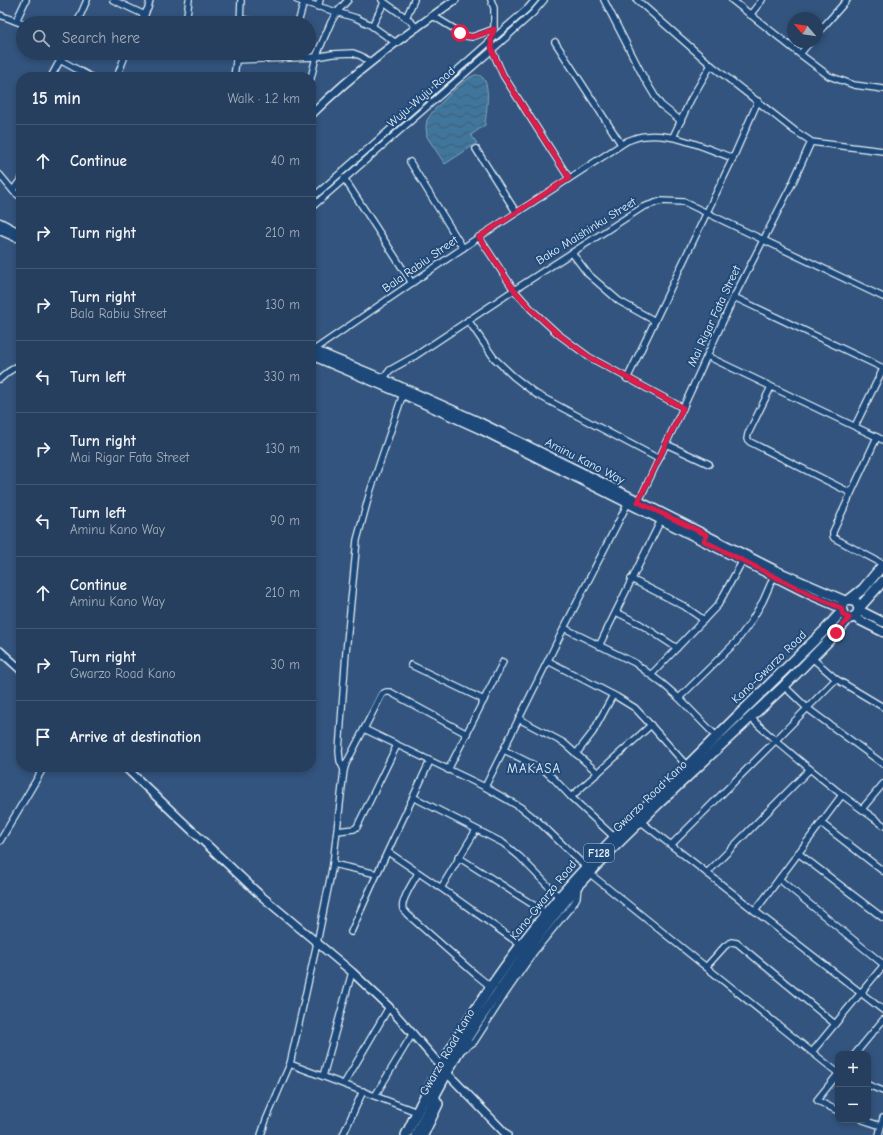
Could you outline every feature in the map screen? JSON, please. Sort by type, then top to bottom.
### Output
[{"type":"main road","points":[[0,223],[16,231]]},
{"type":"main road","points":[[0,230],[16,237]]},
{"type":"main road","name":"Aminu Kano Way","points":[[316,353],[383,379],[418,398],[506,435],[615,493],[638,502],[743,560],[813,596],[845,605]]},
{"type":"main road","name":"Aminu Kano Way","points":[[316,353],[403,394],[418,398]]},
{"type":"main road","name":"Aminu Kano Way","points":[[615,493],[628,503],[661,520],[705,538],[813,587],[845,605]]},
{"type":"main road","name":"Kano-Gwarzo Road","points":[[406,1135],[441,1066],[491,986],[546,914],[588,870],[615,838],[716,736],[826,629],[845,605],[863,589],[883,565]]},
{"type":"main road","name":"F128","points":[[851,618],[857,614],[859,609],[883,581]]},
{"type":"main road","points":[[883,622],[859,609],[856,602],[845,605],[845,616],[883,632]]},
{"type":"main road","name":"Gwarzo Road Kano","points":[[416,1135],[457,1054],[512,970],[578,886],[588,870],[784,686],[851,618]]},
{"type":"main road","points":[[423,1135],[438,1104],[434,1097]]},
{"type":"street","points":[[18,16],[26,0]]},
{"type":"street","points":[[80,16],[88,0]]},
{"type":"street","points":[[112,0],[145,15],[150,0]]},
{"type":"street","points":[[187,15],[189,0]]},
{"type":"street","points":[[240,16],[241,0]]},
{"type":"street","points":[[297,0],[356,18],[372,26],[396,42]]},
{"type":"street","points":[[318,7],[320,0]]},
{"type":"street","points":[[316,57],[331,22],[337,12],[348,0]]},
{"type":"street","points":[[406,18],[414,0]]},
{"type":"street","points":[[316,110],[370,62],[455,0]]},
{"type":"street","points":[[491,0],[494,8],[494,29],[491,40],[492,50],[503,75],[569,178]]},
{"type":"street","name":"Wuju-Wuju Road","points":[[316,195],[528,8],[535,0]]},
{"type":"street","name":"Wuju-Wuju Road","points":[[316,203],[492,50],[544,0]]},
{"type":"street","points":[[604,0],[644,78],[656,98],[667,110],[681,121]]},
{"type":"street","points":[[636,0],[711,65],[811,142],[883,151]]},
{"type":"street","points":[[732,0],[829,76],[854,85],[883,89]]},
{"type":"street","points":[[750,15],[762,0]]},
{"type":"street","points":[[823,27],[847,0]]},
{"type":"street","points":[[372,26],[383,1],[417,28]]},
{"type":"street","points":[[300,16],[304,2]]},
{"type":"street","points":[[0,15],[16,21]]},
{"type":"street","points":[[433,16],[466,36],[472,37],[494,29]]},
{"type":"street","points":[[555,42],[621,144]]},
{"type":"street","points":[[800,54],[805,48]]},
{"type":"street","points":[[316,57],[332,54],[354,54],[361,56],[370,62]]},
{"type":"street","points":[[54,72],[60,60],[77,72]]},
{"type":"street","points":[[119,72],[123,60]]},
{"type":"street","points":[[235,72],[236,60]]},
{"type":"street","points":[[312,72],[315,60]]},
{"type":"street","points":[[673,137],[691,99],[711,65]]},
{"type":"street","points":[[628,379],[733,158],[758,101]]},
{"type":"street","name":"Bala Rabiu Street","points":[[316,348],[516,212],[627,141],[644,136],[673,137],[733,158]]},
{"type":"street","name":"Mai Rigar Fata Street","points":[[638,502],[734,297],[793,182],[811,142]]},
{"type":"street","points":[[476,150],[516,212]]},
{"type":"street","points":[[410,162],[463,248]]},
{"type":"street","points":[[0,175],[16,193]]},
{"type":"street","points":[[344,178],[412,282]]},
{"type":"street","points":[[13,190],[16,186]]},
{"type":"street","name":"Bako Maishinku Street","points":[[383,379],[390,370],[415,356],[643,207],[661,201],[684,202],[883,297]]},
{"type":"street","points":[[479,237],[514,290],[532,310],[558,334],[589,357],[683,408]]},
{"type":"street","points":[[572,253],[588,274],[619,301],[655,321]]},
{"type":"street","points":[[734,297],[883,369],[855,426]]},
{"type":"street","points":[[468,320],[494,358],[513,376],[536,394],[659,459]]},
{"type":"street","points":[[707,356],[880,439],[851,493],[833,532],[833,536],[834,538],[883,565]]},
{"type":"street","points":[[0,379],[16,367]]},
{"type":"street","points":[[770,387],[747,439],[750,442],[851,493]]},
{"type":"street","points":[[344,770],[340,761],[339,743],[357,540],[370,492],[403,394]]},
{"type":"street","points":[[666,444],[709,464]]},
{"type":"street","points":[[485,787],[628,503]]},
{"type":"street","points":[[599,646],[661,520]]},
{"type":"street","points":[[651,675],[718,605],[743,560]]},
{"type":"street","points":[[679,698],[736,642],[750,623],[763,601],[774,576]]},
{"type":"street","points":[[631,579],[684,606],[704,620]]},
{"type":"street","points":[[616,612],[640,624],[677,648]]},
{"type":"street","points":[[564,628],[635,663],[679,698],[716,736]]},
{"type":"street","points":[[0,651],[16,665]]},
{"type":"street","points":[[812,658],[836,679],[883,707]]},
{"type":"street","points":[[548,661],[635,708],[687,766]]},
{"type":"street","points":[[448,770],[503,662]]},
{"type":"street","points":[[411,665],[484,700]]},
{"type":"street","points":[[670,845],[836,679]]},
{"type":"street","points":[[784,686],[807,708],[883,764]]},
{"type":"street","points":[[261,1135],[290,1064],[318,944],[333,864],[344,770],[346,764],[384,692],[388,692],[467,734]]},
{"type":"street","points":[[576,754],[593,732],[613,695]]},
{"type":"street","points":[[750,718],[775,741],[842,795],[883,825]]},
{"type":"street","points":[[519,719],[564,743],[598,773]]},
{"type":"street","points":[[572,797],[651,725]]},
{"type":"street","points":[[364,729],[485,787],[520,807],[538,821],[588,870],[835,1071]]},
{"type":"street","points":[[337,831],[354,829],[357,827],[397,745]]},
{"type":"street","points":[[504,750],[544,770],[615,838]]},
{"type":"street","points":[[351,932],[430,761]]},
{"type":"street","points":[[707,872],[810,768]]},
{"type":"street","points":[[0,841],[41,772]]},
{"type":"street","points":[[130,772],[259,894],[352,972],[389,1006],[447,1073],[507,1135]]},
{"type":"street","points":[[862,809],[883,784]]},
{"type":"street","points":[[755,911],[842,795]]},
{"type":"street","points":[[413,797],[503,843],[512,850],[560,898]]},
{"type":"street","points":[[640,821],[883,1010]]},
{"type":"street","points":[[821,823],[883,871]]},
{"type":"street","points":[[441,888],[476,830]]},
{"type":"street","points":[[388,852],[521,945]]},
{"type":"street","points":[[798,853],[883,918]]},
{"type":"street","points":[[458,858],[546,914]]},
{"type":"street","points":[[333,864],[377,874]]},
{"type":"street","points":[[418,873],[405,897],[402,905],[403,909],[491,986]]},
{"type":"street","points":[[779,879],[883,965],[862,993],[812,1052]]},
{"type":"street","points":[[706,967],[725,946],[731,942],[737,943],[835,1024]]},
{"type":"street","points":[[323,1076],[352,972]]},
{"type":"street","points":[[344,1084],[389,1006]]},
{"type":"street","points":[[857,1051],[883,1020]]},
{"type":"street","points":[[375,1096],[413,1033]]},
{"type":"street","points":[[290,1064],[417,1112]]},
{"type":"street","points":[[835,1078],[818,1101],[835,1109]]},
{"type":"street","points":[[871,1086],[883,1091]]},
{"type":"street","points":[[343,1135],[363,1091]]},
{"type":"street","points":[[871,1120],[882,1121],[879,1135]]},
{"type":"water","points":[[475,75],[482,77],[487,87],[485,125],[471,135],[477,143],[445,164],[427,137],[427,120],[434,110],[455,89]]},
{"type":"district","name":"MAKASA","points":[[534,768]]},
{"type":"route","points":[[460,33],[472,37],[494,29],[491,40],[492,50],[503,75],[569,178],[479,237],[514,290],[532,310],[558,334],[589,357],[683,408],[638,502],[707,535],[704,541],[813,596],[841,608],[843,615],[849,618],[836,633]]}]
